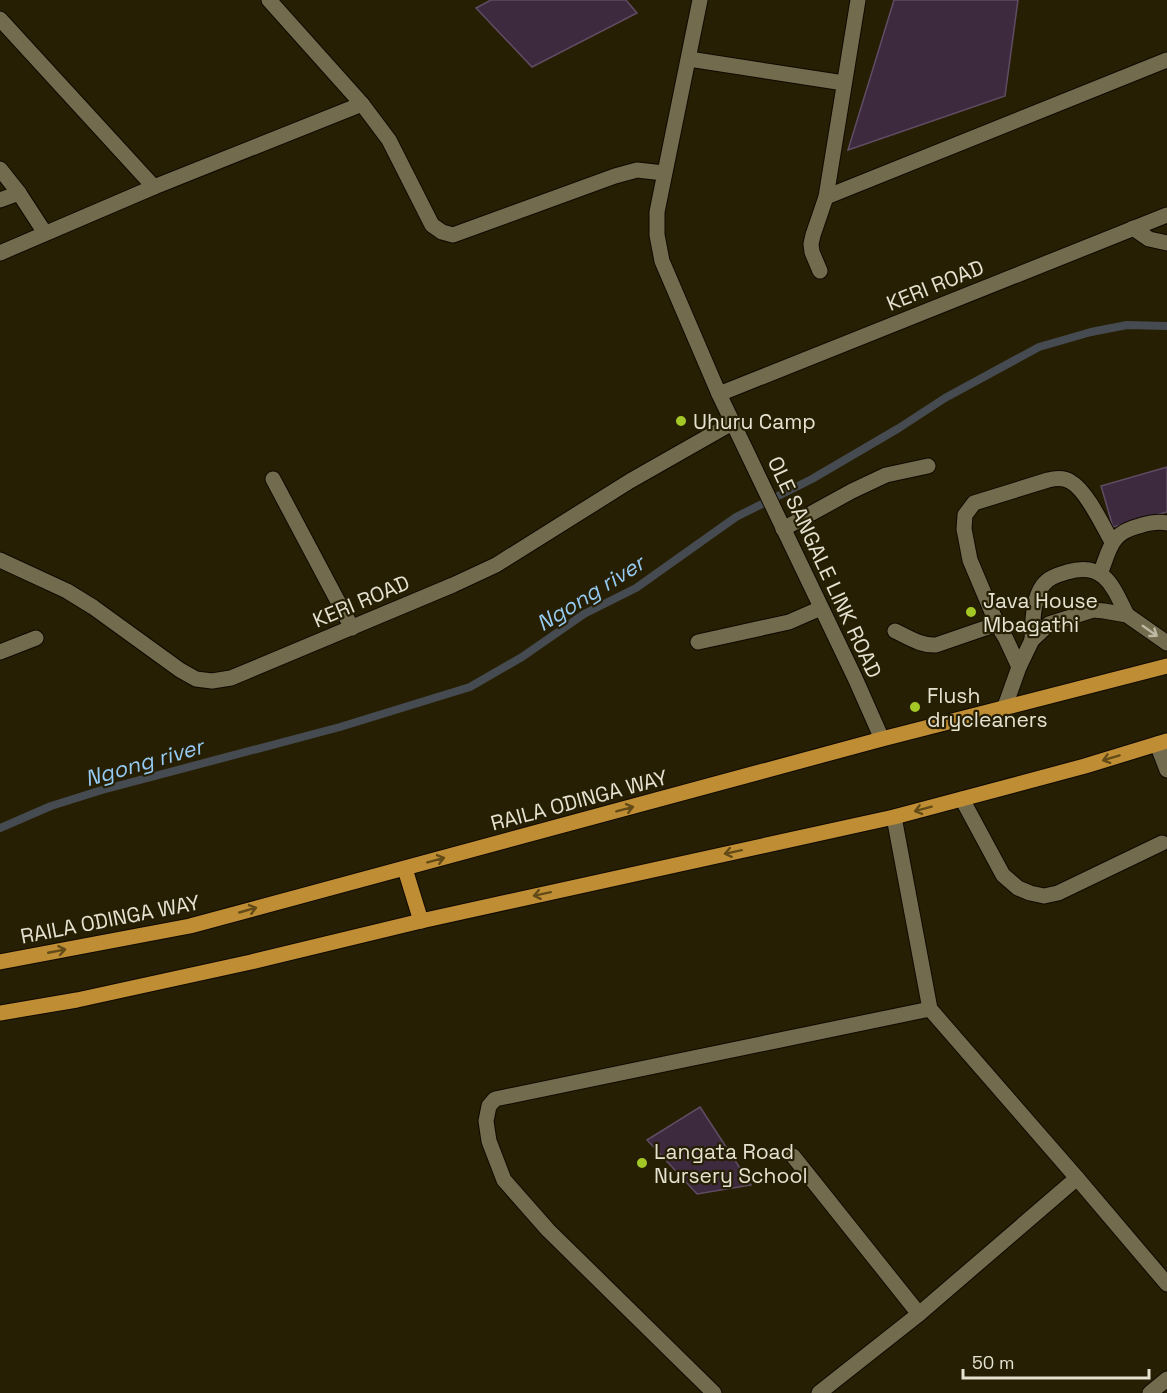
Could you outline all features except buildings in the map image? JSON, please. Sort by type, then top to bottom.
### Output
[{"type":"main road","name":"RAILA ODINGA WAY","points":[[0,962],[190,926],[882,739],[1167,666]]},
{"type":"main road","points":[[0,1013],[77,1000],[239,965],[421,921],[894,817],[1085,766],[1162,742]]},
{"type":"main road","points":[[405,869],[421,921]]},
{"type":"street","points":[[269,0],[362,104],[389,140],[432,225],[442,232],[453,235],[637,170],[664,173]]},
{"type":"street","name":"OLE SANGALE LINK ROAD","points":[[700,0],[657,212],[657,235],[662,261],[732,423],[882,739]]},
{"type":"street","points":[[820,271],[811,244],[826,197],[858,0]]},
{"type":"street","points":[[0,19],[154,187]]},
{"type":"street","points":[[689,58],[844,83]]},
{"type":"street","points":[[826,197],[1167,60]]},
{"type":"street","points":[[0,253],[154,187],[362,104]]},
{"type":"street","points":[[0,169],[45,233]]},
{"type":"street","points":[[0,200],[19,193]]},
{"type":"street","name":"KERI ROAD","points":[[719,394],[1167,215]]},
{"type":"street","points":[[1133,228],[1149,239],[1167,243]]},
{"type":"street","name":"KERI ROAD","points":[[0,561],[67,591],[196,679],[212,681],[231,678],[496,565],[630,481],[732,423]]},
{"type":"street","points":[[783,529],[852,491],[886,476],[928,466]]},
{"type":"street","points":[[1019,667],[997,624],[970,560],[963,529],[965,515],[974,503],[1048,480],[1064,479],[1073,482],[1087,498],[1112,542]]},
{"type":"street","points":[[273,480],[352,628]]},
{"type":"street","points":[[1100,574],[1112,542],[1119,533],[1150,523],[1167,523]]},
{"type":"street","points":[[1032,640],[1034,608],[1044,584],[1054,576],[1077,569],[1088,568],[1110,582],[1127,615]]},
{"type":"street","points":[[698,642],[789,622],[821,608]]},
{"type":"street","points":[[1004,709],[1019,667],[1032,640],[1049,624],[1093,610],[1104,610],[1127,615],[1167,643]]},
{"type":"street","points":[[895,631],[924,644],[936,645],[997,624]]},
{"type":"street","points":[[0,652],[36,638]]},
{"type":"street","points":[[1162,742],[1167,770]]},
{"type":"street","points":[[962,799],[1003,875],[1018,888],[1030,893],[1044,896],[1058,894],[1162,843]]},
{"type":"street","points":[[894,817],[930,1009],[1167,1284]]},
{"type":"street","points":[[714,1393],[548,1230],[504,1180],[489,1141],[486,1121],[489,1106],[495,1099],[930,1009]]},
{"type":"street","points":[[793,1156],[919,1314]]},
{"type":"street","points":[[819,1393],[919,1314],[1077,1178]]},
{"type":"street","points":[[1150,1393],[1167,1379]]},
{"type":"waterway","name":"Ngong river","points":[[0,828],[51,806],[102,790],[340,727],[470,687],[522,657],[584,614],[636,588],[736,517],[812,479],[945,398],[1039,347],[1091,332],[1127,325],[1167,326]]},
{"type":"place","name":"Uhuru Camp","points":[[681,421]]},
{"type":"place","name":"Java House Mbagathi","points":[[971,612]]},
{"type":"place","name":"Flush drycleaners","points":[[915,707]]},
{"type":"place","name":"Langata Road Nursery School","points":[[642,1163]]}]
